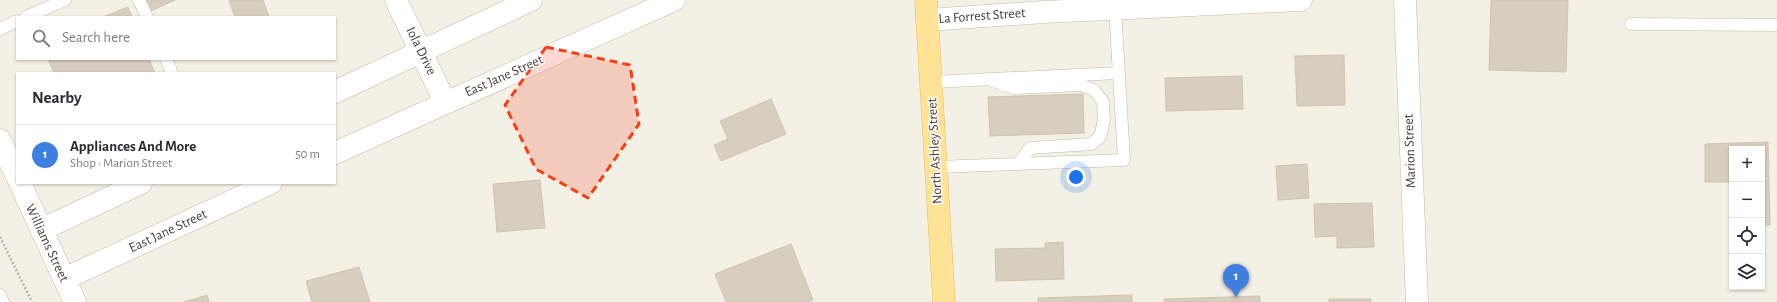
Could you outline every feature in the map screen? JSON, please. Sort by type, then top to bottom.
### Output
[{"type":"main road","name":"North Ashley Street","points":[[927,10],[944,302]]},
{"type":"street","name":"Iola Drive","points":[[396,0],[420,52],[446,102]]},
{"type":"street","points":[[336,92],[531,0]]},
{"type":"street","name":"East Jane Street","points":[[336,153],[674,0]]},
{"type":"street","name":"La Forrest Street","points":[[927,10],[1115,8],[1301,0]]},
{"type":"street","name":"Marion Street","points":[[1405,0],[1417,302]]},
{"type":"street","points":[[0,140],[16,175]]},
{"type":"street","name":"Williams Street","points":[[20,184],[75,302]]},
{"type":"street","points":[[41,230],[139,184]]},
{"type":"street","name":"East Jane Street","points":[[64,279],[270,184]]},
{"type":"lane","points":[[28,16],[64,0]]},
{"type":"lane","points":[[140,0],[147,16]]},
{"type":"lane","points":[[936,168],[1124,160],[1115,8]]},
{"type":"lane","points":[[0,29],[16,21]]},
{"type":"lane","points":[[1632,24],[1777,24]]},
{"type":"lane","points":[[166,60],[172,72]]},
{"type":"lane","points":[[932,82],[1118,73]]},
{"type":"lane","points":[[989,79],[1014,88],[1081,85],[1094,90],[1103,102],[1104,120],[1100,137],[1091,144],[1030,148],[1019,164]]},
{"type":"lane","points":[[0,295],[3,302]]},
{"type":"path","points":[[0,238],[32,302]]},
{"type":"highlighted area","points":[[546,47],[630,65],[639,124],[588,198],[536,169],[505,105]]},
{"type":"building","points":[[143,0],[175,0],[149,12]]},
{"type":"building","points":[[229,0],[263,0],[269,16],[235,16]]},
{"type":"building","points":[[1491,0],[1568,0],[1566,72],[1489,70]]},
{"type":"building","points":[[128,7],[132,16],[106,16]]},
{"type":"building","points":[[1344,55],[1345,105],[1297,106],[1295,56]]},
{"type":"building","points":[[48,60],[149,60],[155,72],[54,72]]},
{"type":"building","points":[[1242,76],[1243,109],[1166,111],[1165,78]]},
{"type":"building","points":[[1083,94],[1084,133],[990,136],[988,97]]},
{"type":"building","points":[[771,99],[786,134],[721,161],[714,145],[728,139],[720,121]]},
{"type":"building","points":[[1768,142],[1770,225],[1765,225],[1765,146],[1729,146],[1729,182],[1705,182],[1705,144]]},
{"type":"building","points":[[1307,164],[1309,198],[1278,200],[1276,166]]},
{"type":"building","points":[[540,180],[545,228],[497,232],[493,184]]},
{"type":"building","points":[[1372,203],[1374,247],[1337,248],[1337,236],[1315,237],[1314,204]]},
{"type":"building","points":[[1063,242],[1064,279],[996,281],[995,249],[1045,248],[1045,243]]},
{"type":"building","points":[[791,244],[813,300],[806,302],[726,302],[715,274]]},
{"type":"building","points":[[359,267],[370,302],[312,302],[306,281]]},
{"type":"building","points":[[207,295],[209,302],[184,302]]},
{"type":"building","points":[[1132,295],[1132,302],[1038,302],[1038,298]]},
{"type":"building","points":[[1260,296],[1260,302],[1164,302],[1164,299]]},
{"type":"building","points":[[1329,299],[1371,299],[1371,302],[1329,302]]},
{"type":"place","name":"Appliances And More","points":[[1236,297]]}]
